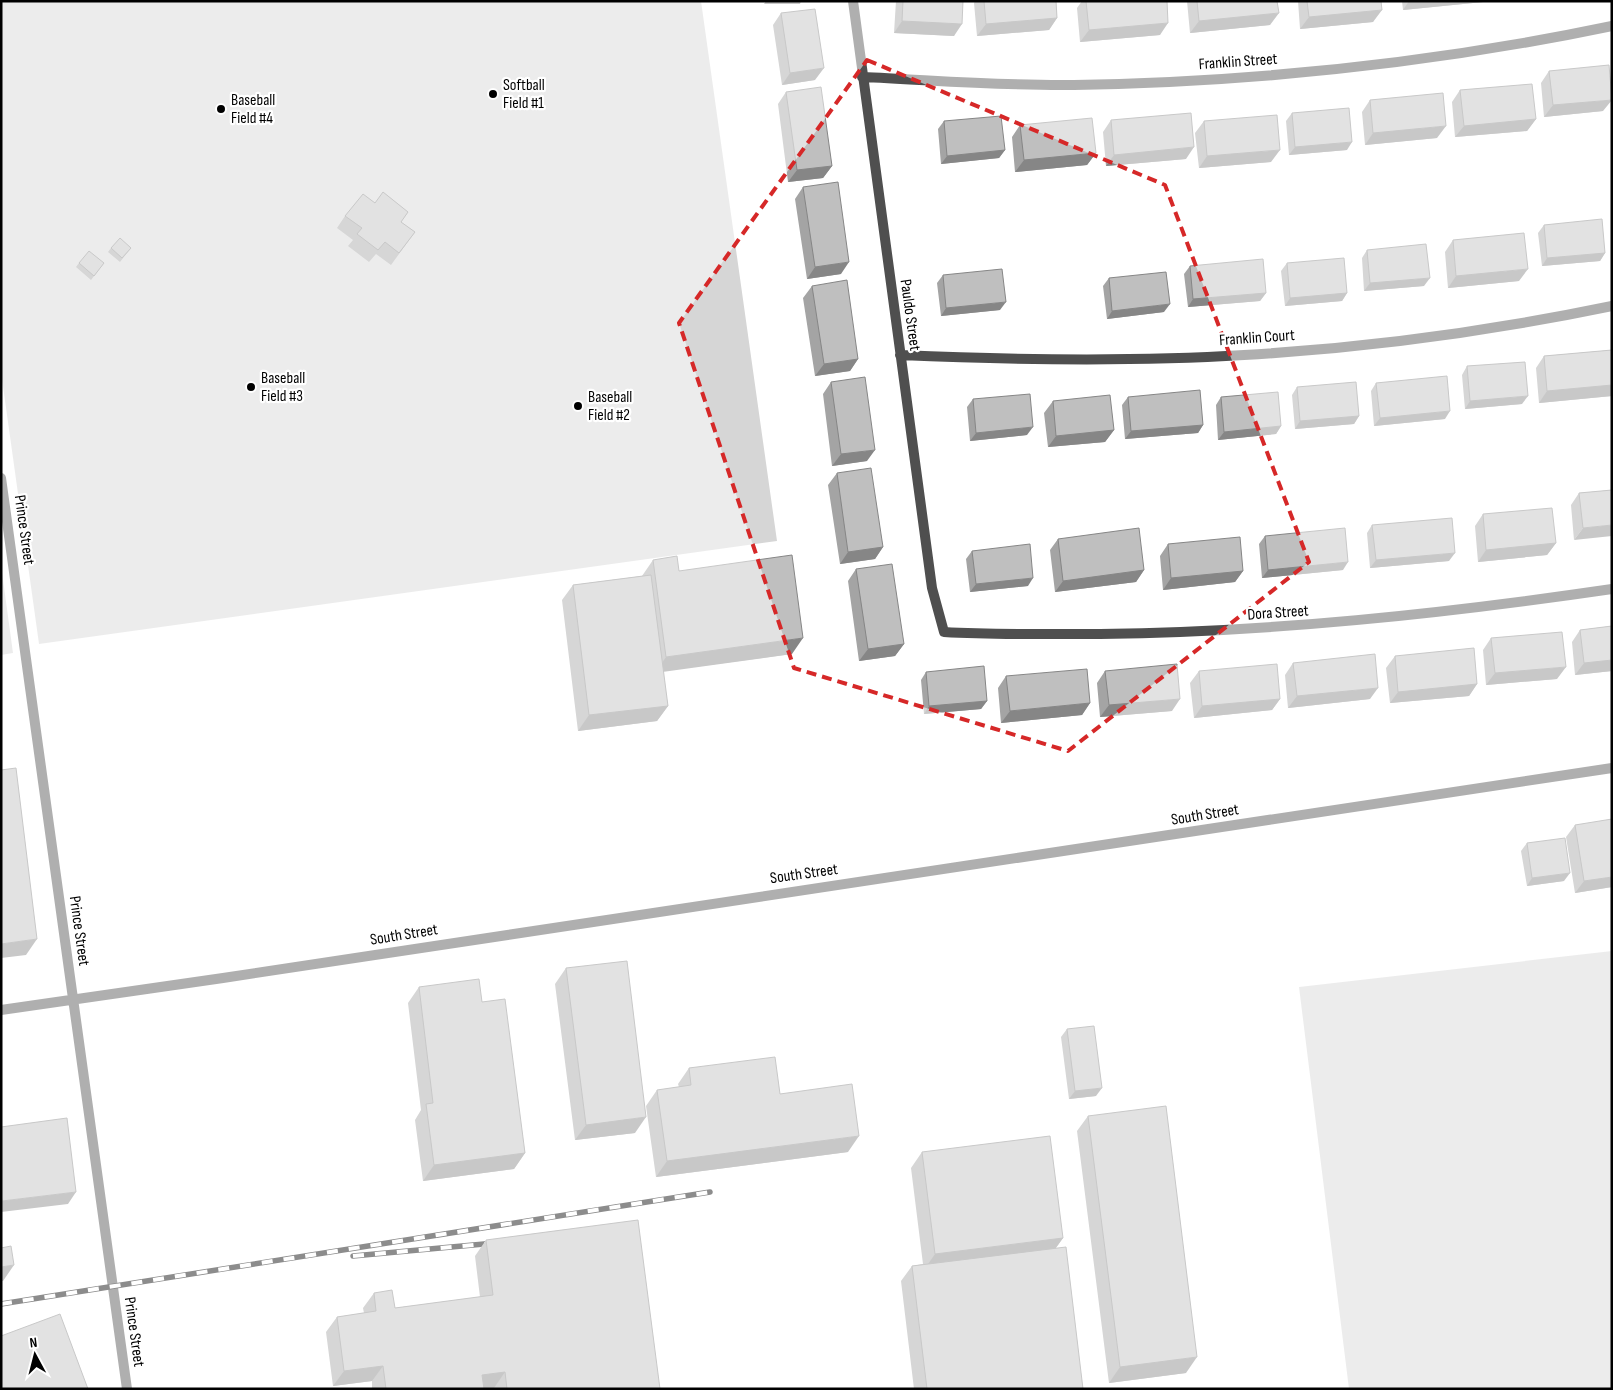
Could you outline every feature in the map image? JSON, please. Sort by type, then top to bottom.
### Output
[{"type":"street","name":"Pauldo Street","points":[[853,1],[932,588],[944,632]]},
{"type":"street","name":"Franklin Street","points":[[862,77],[1074,85],[1227,79],[1368,67],[1434,59],[1519,46],[1612,26]]},
{"type":"street","name":"Franklin Court","points":[[900,355],[1066,359],[1244,355],[1443,335],[1612,306]]},
{"type":"street","name":"Prince Street","points":[[1,478],[126,1389]]},
{"type":"street","name":"Dora Street","points":[[944,632],[988,635],[1126,634],[1272,629],[1369,621],[1497,606],[1612,589]]},
{"type":"street","name":"South Street","points":[[1,1010],[1612,768]]},
{"type":"highlighted area","points":[[867,60],[1165,185],[1309,562],[1068,751],[794,668],[679,323]]},
{"type":"shaded area","points":[[1,1],[701,1],[777,541],[39,644],[1,372]]},
{"type":"shaded area","points":[[1,565],[13,653],[1,655]]},
{"type":"shaded area","points":[[1612,951],[1612,1389],[1349,1389],[1299,987]]},
{"type":"building","points":[[903,1],[963,1],[962,24],[902,21]]},
{"type":"building","points":[[984,1],[1056,1],[1057,18],[986,24]]},
{"type":"building","points":[[1086,1],[1167,1],[1168,23],[1089,30]]},
{"type":"building","points":[[1197,1],[1277,1],[1279,13],[1199,21]]},
{"type":"building","points":[[1307,1],[1381,1],[1382,10],[1309,17]]},
{"type":"building","points":[[815,9],[824,68],[790,73],[781,13]]},
{"type":"building","points":[[1609,65],[1612,100],[1553,105],[1549,71]]},
{"type":"building","points":[[1532,84],[1536,119],[1464,126],[1460,90]]},
{"type":"building","points":[[821,87],[832,166],[797,170],[786,92]]},
{"type":"building","points":[[1443,93],[1446,126],[1373,133],[1370,100]]},
{"type":"building","points":[[1349,108],[1352,142],[1295,147],[1292,113]]},
{"type":"building","points":[[1191,113],[1194,147],[1114,155],[1111,120]]},
{"type":"building","points":[[1277,115],[1280,150],[1207,156],[1204,121]]},
{"type":"building","points":[[1001,116],[1005,150],[947,156],[944,121]]},
{"type":"building","points":[[1092,118],[1096,153],[1024,160],[1020,125]]},
{"type":"building","points":[[838,182],[849,262],[815,267],[803,187]]},
{"type":"building","points":[[383,192],[408,212],[401,222],[415,232],[399,253],[385,242],[378,250],[357,234],[362,228],[345,216],[363,194],[375,203]]},
{"type":"building","points":[[1602,219],[1605,253],[1547,258],[1544,225]]},
{"type":"building","points":[[1524,233],[1528,269],[1456,276],[1453,240]]},
{"type":"building","points":[[120,238],[131,248],[122,258],[111,248]]},
{"type":"building","points":[[1426,244],[1430,278],[1370,283],[1367,250]]},
{"type":"building","points":[[89,251],[104,263],[94,276],[79,263]]},
{"type":"building","points":[[1344,258],[1347,293],[1290,298],[1287,263]]},
{"type":"building","points":[[1263,259],[1266,293],[1193,299],[1190,266]]},
{"type":"building","points":[[1002,269],[1006,302],[946,308],[943,275]]},
{"type":"building","points":[[1166,272],[1170,304],[1112,311],[1109,278]]},
{"type":"building","points":[[847,280],[858,359],[824,364],[812,286]]},
{"type":"building","points":[[1612,350],[1612,385],[1547,391],[1544,356]]},
{"type":"building","points":[[1525,362],[1528,396],[1470,401],[1467,366]]},
{"type":"building","points":[[1447,376],[1450,411],[1380,418],[1376,383]]},
{"type":"building","points":[[865,377],[875,450],[841,454],[831,382]]},
{"type":"building","points":[[1356,382],[1359,416],[1300,421],[1297,387]]},
{"type":"building","points":[[1200,390],[1203,425],[1131,431],[1128,397]]},
{"type":"building","points":[[1278,392],[1281,426],[1224,432],[1221,397]]},
{"type":"building","points":[[1030,394],[1033,427],[976,433],[973,399]]},
{"type":"building","points":[[1110,395],[1114,430],[1056,436],[1053,401]]},
{"type":"building","points":[[871,468],[883,547],[848,552],[837,473]]},
{"type":"building","points":[[1612,490],[1612,525],[1583,528],[1579,493]]},
{"type":"building","points":[[1552,508],[1556,543],[1486,550],[1483,514]]},
{"type":"building","points":[[1452,518],[1455,553],[1376,560],[1372,525]]},
{"type":"building","points":[[1139,528],[1144,570],[1063,581],[1058,539]]},
{"type":"building","points":[[1345,528],[1348,562],[1268,570],[1265,536]]},
{"type":"building","points":[[1240,537],[1243,571],[1171,578],[1168,544]]},
{"type":"building","points":[[1030,544],[1033,578],[976,584],[972,551]]},
{"type":"building","points":[[792,555],[803,638],[666,657],[653,560],[677,556],[679,571]]},
{"type":"building","points":[[892,564],[904,644],[868,649],[856,569]]},
{"type":"building","points":[[651,575],[668,706],[589,715],[573,585]]},
{"type":"building","points":[[1612,626],[1612,660],[1584,663],[1580,630]]},
{"type":"building","points":[[1562,632],[1566,667],[1495,673],[1491,638]]},
{"type":"building","points":[[1474,648],[1477,684],[1398,692],[1395,656]]},
{"type":"building","points":[[1375,654],[1378,688],[1297,696],[1293,663]]},
{"type":"building","points":[[1177,664],[1180,699],[1109,705],[1105,671]]},
{"type":"building","points":[[1277,664],[1280,699],[1202,706],[1199,671]]},
{"type":"building","points":[[984,666],[987,701],[929,706],[926,672]]},
{"type":"building","points":[[1087,669],[1090,703],[1010,711],[1006,676]]},
{"type":"building","points":[[16,768],[37,939],[1,944],[1,770]]},
{"type":"building","points":[[1612,819],[1612,877],[1584,881],[1575,825]]},
{"type":"building","points":[[1565,838],[1570,873],[1532,878],[1527,843]]},
{"type":"building","points":[[627,961],[646,1117],[586,1125],[566,968]]},
{"type":"building","points":[[479,979],[482,1002],[505,999],[525,1153],[434,1165],[426,1104],[433,1103],[419,987]]},
{"type":"building","points":[[1094,1026],[1102,1088],[1075,1091],[1067,1029]]},
{"type":"building","points":[[775,1057],[780,1094],[852,1084],[859,1136],[667,1161],[657,1090],[691,1085],[689,1068]]},
{"type":"building","points":[[1166,1106],[1197,1357],[1120,1367],[1088,1116]]},
{"type":"building","points":[[67,1118],[76,1192],[2,1201],[1,1127]]},
{"type":"building","points":[[1050,1136],[1063,1238],[935,1254],[922,1152]]},
{"type":"building","points":[[638,1220],[660,1389],[507,1389],[505,1372],[482,1375],[484,1389],[386,1389],[383,1366],[344,1371],[337,1317],[376,1311],[374,1293],[392,1290],[395,1308],[493,1295],[486,1240]]},
{"type":"building","points":[[11,1246],[14,1265],[1,1267],[1,1248]]},
{"type":"building","points":[[1066,1247],[1083,1389],[927,1389],[912,1266]]},
{"type":"building","points":[[60,1314],[88,1389],[1,1389],[1,1336]]},
{"type":"railway","points":[[1,1304],[710,1192]]},
{"type":"railway","points":[[353,1256],[495,1243]]},
{"type":"place","name":"Softball Field #1","points":[[493,94]]},
{"type":"place","name":"Baseball Field #4","points":[[221,109]]},
{"type":"place","name":"Baseball Field #3","points":[[251,387]]},
{"type":"place","name":"Baseball Field #2","points":[[578,406]]}]
